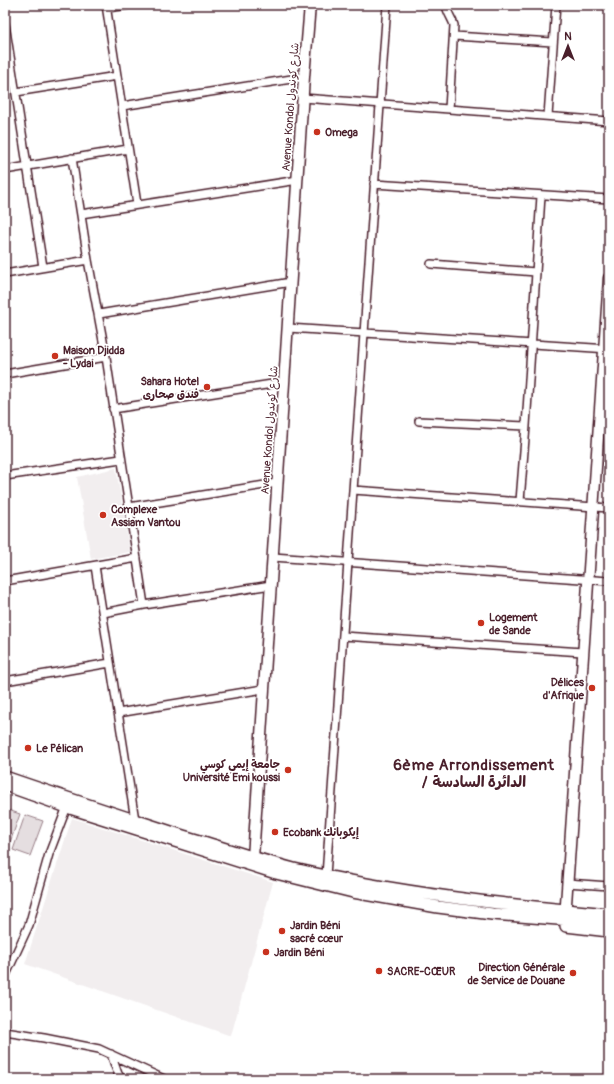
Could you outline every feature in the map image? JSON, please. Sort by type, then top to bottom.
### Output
[{"type":"main road","points":[[5,777],[68,803],[292,878],[353,892],[492,914],[516,920],[609,931]]},
{"type":"main road","points":[[5,785],[134,820],[253,858],[326,876],[440,896],[603,918]]},
{"type":"main road","points":[[504,904],[522,902],[609,908]]},
{"type":"main road","points":[[492,914],[603,918]]},
{"type":"street","points":[[129,5],[106,7],[137,204]]},
{"type":"street","name":"Avenue Kondol شارع كوندول","points":[[253,858],[263,689],[310,5]]},
{"type":"street","points":[[326,876],[386,5]]},
{"type":"street","points":[[446,5],[452,18],[454,36],[449,109]]},
{"type":"street","points":[[548,116],[556,5]]},
{"type":"street","points":[[5,24],[8,65],[16,92],[43,267]]},
{"type":"street","points":[[454,36],[553,42]]},
{"type":"street","points":[[16,92],[117,76]]},
{"type":"street","points":[[122,106],[304,77]]},
{"type":"street","points":[[303,98],[609,121]]},
{"type":"street","points":[[5,170],[128,149]]},
{"type":"street","points":[[72,158],[88,260],[106,357],[144,605]]},
{"type":"street","points":[[81,214],[137,204],[298,180]]},
{"type":"street","points":[[374,184],[541,196],[609,199]]},
{"type":"street","points":[[520,501],[541,196]]},
{"type":"street","points":[[5,274],[88,260]]},
{"type":"street","points":[[431,264],[536,272]]},
{"type":"street","points":[[566,904],[593,507],[607,349],[609,278]]},
{"type":"street","points":[[99,314],[291,282]]},
{"type":"street","points":[[288,328],[607,349]]},
{"type":"street","points":[[5,374],[106,357]]},
{"type":"street","points":[[114,409],[285,382]]},
{"type":"street","points":[[419,421],[526,426]]},
{"type":"street","points":[[5,476],[121,459]]},
{"type":"street","points":[[129,507],[277,483]]},
{"type":"street","points":[[353,490],[609,508]]},
{"type":"street","points":[[5,581],[137,558]]},
{"type":"street","points":[[273,558],[609,581]]},
{"type":"street","points":[[94,566],[103,613],[134,820]]},
{"type":"street","points":[[103,613],[144,605],[271,586]]},
{"type":"street","points":[[342,636],[583,652]]},
{"type":"street","points":[[5,681],[110,663]]},
{"type":"street","points":[[118,714],[263,689]]},
{"type":"street","points":[[5,984],[7,975],[28,925],[49,854],[68,803]]},
{"type":"street","points":[[567,882],[609,886]]},
{"type":"street","points":[[5,1032],[99,1049],[164,1079]]},
{"type":"street","points":[[110,1054],[118,1074],[122,1079]]},
{"type":"shaded area","name":"Complexe Assiam Vantou","points":[[116,468],[130,552],[91,559],[77,477]]},
{"type":"shaded area","points":[[5,809],[20,814],[6,854],[5,854]]},
{"type":"shaded area","points":[[25,815],[43,821],[30,856],[13,850]]},
{"type":"shaded area","points":[[72,818],[273,882],[231,1036],[25,964]]},
{"type":"place","name":"Omega","points":[[317,132]]},
{"type":"place","name":"Maison Djidda - Lydai","points":[[55,356]]},
{"type":"place","name":"Sahara Hotel فندق صحارى","points":[[207,387]]},
{"type":"place","name":"Complexe Assiam Vantou","points":[[103,515]]},
{"type":"place","name":"Logement de Sande","points":[[481,623]]},
{"type":"place","name":"Délices d'Afrique","points":[[592,688]]},
{"type":"place","name":"Le Pélican","points":[[28,748]]},
{"type":"place","name":"جامعة إيمي كوسي Université Emi koussi","points":[[288,770]]},
{"type":"place","name":"Ecobank إيكوبانك","points":[[275,832]]},
{"type":"place","name":"Jardin Béni sacré cœur","points":[[282,931]]},
{"type":"place","name":"Jardin Béni","points":[[266,952]]},
{"type":"place","name":"SACRE-CŒUR","points":[[379,971]]},
{"type":"place","name":"Direction Générale de Service de Douane","points":[[573,973]]},
{"type":"district","name":"6ème Arrondissement / الدائرة السادسة","points":[[474,774]]}]
